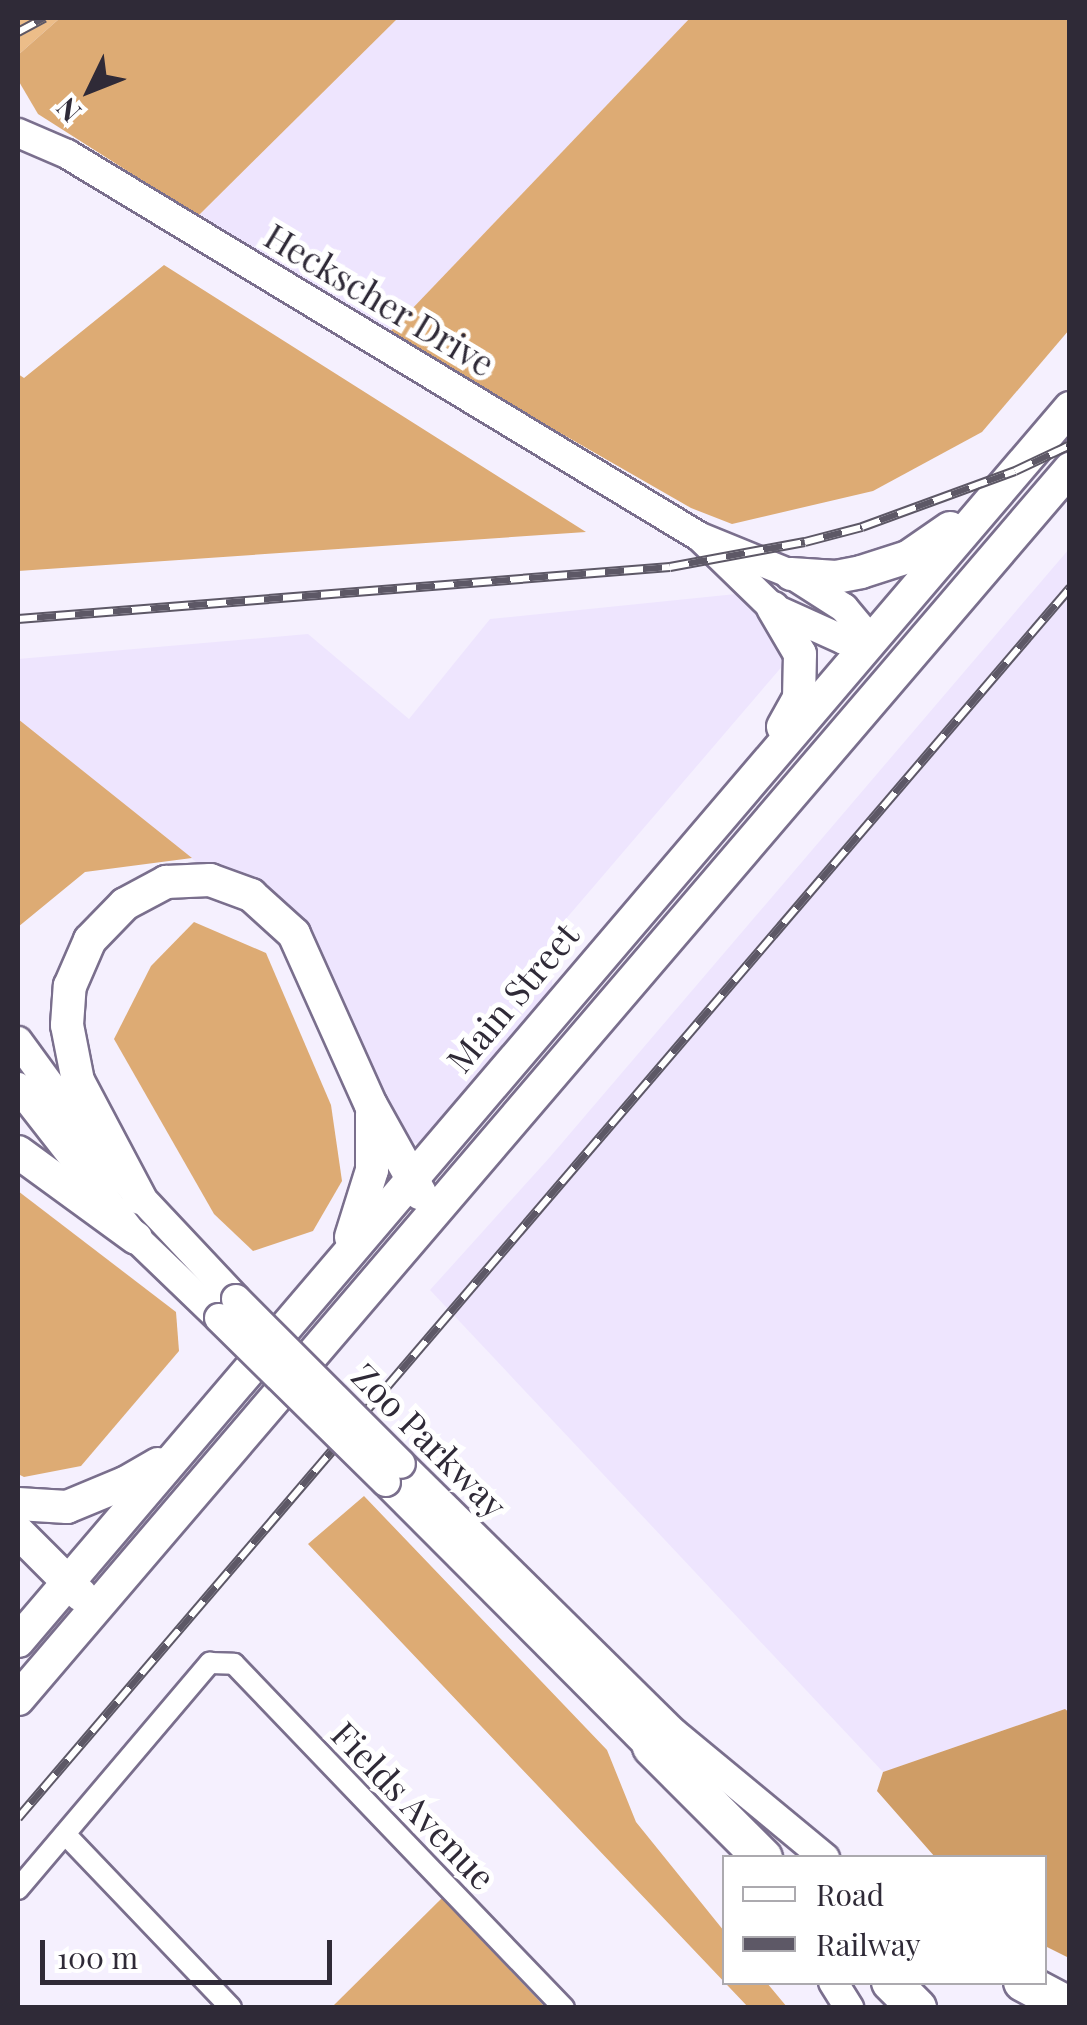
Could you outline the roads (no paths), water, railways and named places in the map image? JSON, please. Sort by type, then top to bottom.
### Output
[{"type":"highway","points":[[652,1746],[760,1855]]},
{"type":"highway","points":[[894,1985],[917,2008]]},
{"type":"highway","points":[[1029,1985],[1070,2007]]},
{"type":"main road","name":"Heckscher Drive","points":[[18,133],[67,154],[700,537],[792,574],[844,608],[870,639]]},
{"type":"main road","name":"Main Street","points":[[18,1640],[1070,408]]},
{"type":"main road","points":[[18,1699],[1070,469]]},
{"type":"main road","points":[[792,574],[836,576],[908,557],[997,493]]},
{"type":"main road","name":"Heckscher Drive","points":[[700,537],[773,608],[844,640],[870,639]]},
{"type":"main road","points":[[761,768],[800,698],[800,654],[773,608]]},
{"type":"main road","points":[[868,704],[870,639],[910,632],[942,617]]},
{"type":"main road","points":[[140,1198],[78,1081],[67,1006],[80,956],[90,940],[144,890],[166,882],[210,880],[252,895],[283,920],[303,950],[371,1105],[432,1212]]},
{"type":"main road","name":"Zoo Parkway","points":[[18,1041],[102,1155],[228,1309],[394,1474],[652,1746],[741,1855]]},
{"type":"main road","name":"Zoo Parkway","points":[[18,1087],[136,1238],[228,1309]]},
{"type":"main road","points":[[344,1256],[372,1170],[371,1105]]},
{"type":"main road","points":[[18,1152],[136,1238]]},
{"type":"main road","points":[[18,1504],[66,1506],[94,1498],[179,1451]]},
{"type":"main road","name":"Zoo Parkway","points":[[394,1474],[674,1733],[821,1855]]},
{"type":"main road","points":[[18,1532],[61,1590]]},
{"type":"main road","points":[[18,1558],[88,1616]]},
{"type":"main road","points":[[835,1985],[849,2008]]},
{"type":"main road","points":[[1011,1985],[1044,2008]]},
{"type":"street","name":"Fields Avenue","points":[[65,1834],[210,1663],[234,1664],[564,2008]]},
{"type":"street","points":[[18,1889],[65,1834],[231,2008]]},
{"type":"railway","points":[[18,32],[44,18]]},
{"type":"railway","points":[[18,619],[670,567],[805,542],[862,527],[1015,471],[1070,445]]},
{"type":"railway","points":[[18,1818],[1070,588]]}]
